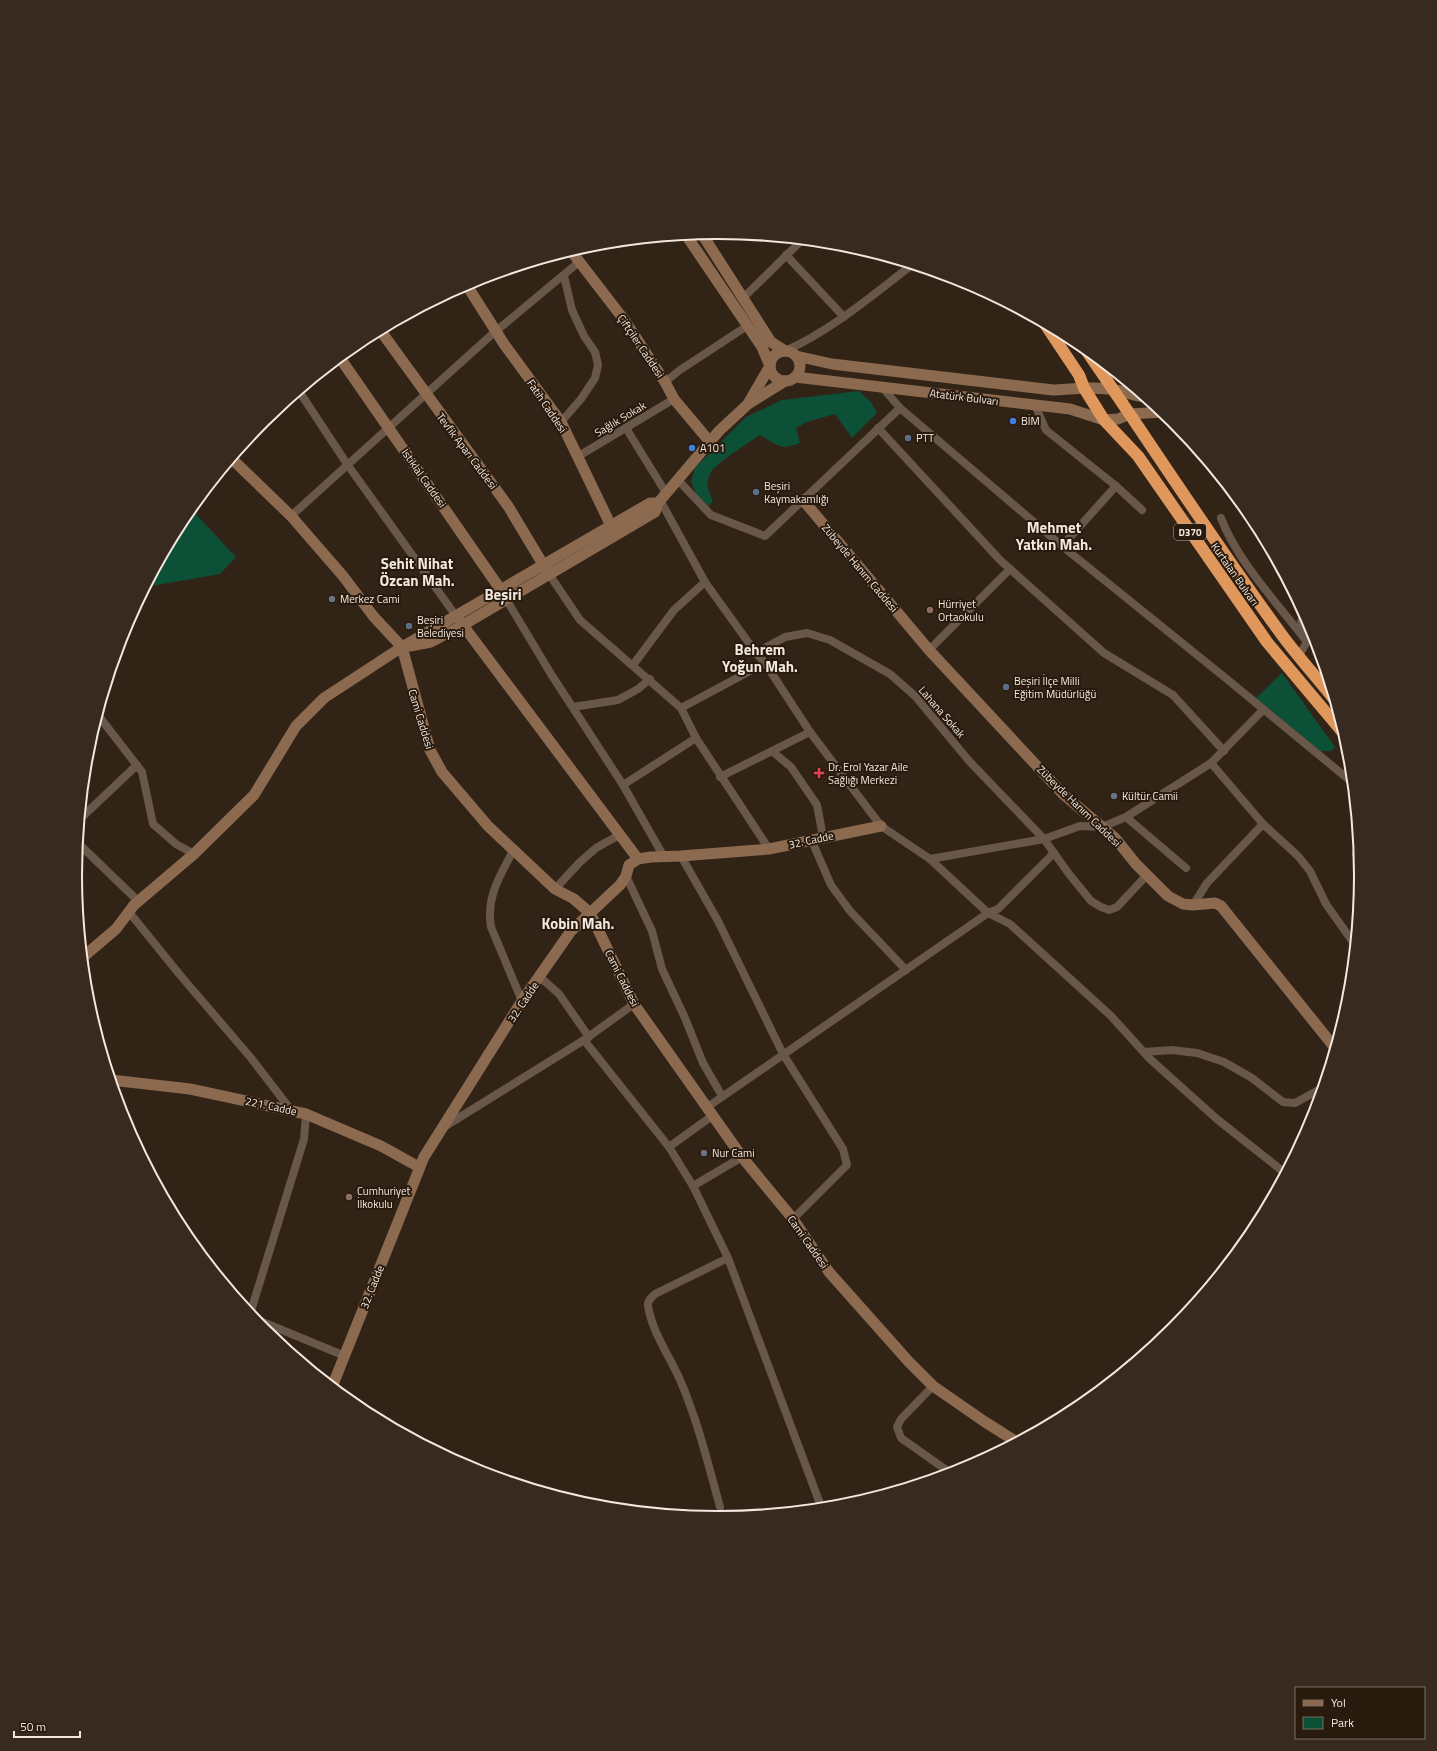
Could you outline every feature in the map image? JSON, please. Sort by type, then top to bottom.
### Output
[{"type":"highway","name":"Kurtalan Bulvarı","points":[[1051,333],[1079,375],[1084,388],[1104,420],[1138,456],[1267,642],[1336,725]]},
{"type":"highway","name":"Kurtalan Bulvarı","points":[[1095,363],[1150,446],[1270,620],[1327,690]]},
{"type":"street","name":"Atatürk Bulvarı","points":[[705,239],[771,342],[790,353],[832,364],[1053,390],[1084,388],[1114,390],[1137,396]]},
{"type":"street","points":[[689,240],[762,347],[773,374],[776,378],[790,379]]},
{"type":"street","points":[[743,298],[798,244]]},
{"type":"street","points":[[786,255],[844,316]]},
{"type":"street","name":"Çiftçiler Caddesi","points":[[575,256],[625,320],[665,382],[674,399],[710,442]]},
{"type":"street","points":[[291,516],[347,464],[390,428],[425,394],[579,262]]},
{"type":"street","points":[[748,404],[776,354],[790,353],[844,316],[908,268]]},
{"type":"street","points":[[561,422],[581,399],[595,378],[598,365],[595,352],[584,336],[572,310],[564,276]]},
{"type":"street","name":"Fatih Caddesi","points":[[470,290],[504,344],[561,422],[613,531]]},
{"type":"street","points":[[665,382],[680,370],[747,326]]},
{"type":"street","name":"Tevfik Aparı Caddesi","points":[[383,335],[508,506],[547,569]]},
{"type":"street","points":[[86,953],[116,929],[138,901],[194,854],[254,795],[296,726],[324,698],[402,647],[456,616],[504,594],[613,531],[650,503],[661,499],[710,442],[748,404],[798,373],[800,364],[790,353]]},
{"type":"street","name":"İstiklal Caddesi","points":[[343,362],[504,594]]},
{"type":"street","name":"Atatürk Bulvarı","points":[[790,379],[882,387],[1035,405],[1070,410],[1104,420],[1118,419],[1130,414],[1155,413]]},
{"type":"street","points":[[882,387],[900,408],[1062,546],[1348,779]]},
{"type":"street","points":[[302,395],[347,464],[456,616],[621,834],[638,859]]},
{"type":"street","name":"Sağlık Sokak","points":[[577,457],[674,399]]},
{"type":"street","points":[[1035,405],[1046,430],[1116,486],[1142,510]]},
{"type":"street","points":[[677,480],[711,515],[765,536],[900,408]]},
{"type":"street","points":[[626,428],[661,499],[705,582],[756,653],[765,663],[810,732],[881,826],[930,859],[988,913],[1010,924],[1111,1016],[1144,1052],[1218,1120],[1282,1171]]},
{"type":"street","points":[[878,428],[1010,569],[1104,653],[1173,695],[1224,750]]},
{"type":"street","name":"Cami Caddesi","points":[[235,462],[291,516],[343,576],[374,617],[402,647],[430,750],[442,772],[488,826],[555,889],[574,899],[590,912],[634,1004],[709,1112],[742,1157],[793,1219],[829,1272],[909,1362],[933,1386],[985,1422],[1013,1439]]},
{"type":"street","points":[[1062,546],[1116,486]]},
{"type":"street","name":"Zübeyde Hanım Caddesi","points":[[803,500],[929,650],[1063,794],[1114,838],[1136,864],[1168,896],[1183,904],[1193,905],[1215,903],[1221,906],[1332,1044]]},
{"type":"street","points":[[1221,518],[1225,530],[1240,556],[1307,642]]},
{"type":"street","points":[[547,569],[580,620],[650,680],[680,708],[696,738],[720,777],[769,849]]},
{"type":"street","points":[[929,650],[1010,569]]},
{"type":"street","points":[[634,666],[674,610],[705,582]]},
{"type":"street","points":[[402,647],[431,642],[463,625],[504,594]]},
{"type":"street","points":[[504,594],[551,674],[623,785],[664,857]]},
{"type":"street","points":[[1299,655],[1307,642],[1302,620]]},
{"type":"street","name":"Lahana Sokak","points":[[756,653],[785,637],[807,633],[830,640],[890,674],[915,696],[970,762],[1044,839],[1069,874],[1091,901],[1101,908],[1109,910],[1117,907],[1147,875]]},
{"type":"street","points":[[680,708],[765,663]]},
{"type":"street","points":[[573,707],[618,700],[638,689],[650,680]]},
{"type":"street","points":[[930,859],[1044,839],[1080,826],[1102,827],[1126,817],[1211,763],[1264,710]]},
{"type":"street","points":[[102,720],[142,772],[153,824],[176,844],[194,854]]},
{"type":"street","points":[[720,777],[810,732]]},
{"type":"street","points":[[623,785],[696,738]]},
{"type":"street","points":[[772,751],[791,767],[817,805],[823,837]]},
{"type":"street","points":[[1211,763],[1264,824],[1298,856],[1310,871],[1326,904],[1352,940]]},
{"type":"street","points":[[85,814],[137,765]]},
{"type":"street","points":[[1126,817],[1186,868]]},
{"type":"street","points":[[1193,905],[1207,883],[1264,824]]},
{"type":"street","name":"32. Cadde","points":[[334,1382],[424,1156],[522,1001],[571,931],[620,885],[626,876],[629,865],[638,859],[769,849],[811,839],[881,826]]},
{"type":"street","points":[[555,889],[579,863],[596,848],[621,834]]},
{"type":"street","points":[[811,839],[831,885],[850,910],[906,970]]},
{"type":"street","points":[[83,848],[138,901]]},
{"type":"street","points":[[514,849],[493,891],[490,918],[492,927],[522,1001]]},
{"type":"street","points":[[669,1147],[709,1112],[722,1096],[988,913],[998,909],[1054,852]]},
{"type":"street","points":[[681,856],[718,922],[783,1054],[843,1149],[847,1165],[793,1219]]},
{"type":"street","points":[[626,876],[652,931],[662,969],[685,1018],[703,1063],[722,1096]]},
{"type":"street","points":[[129,912],[180,975],[251,1058],[291,1110]]},
{"type":"street","points":[[540,977],[558,994],[586,1039],[669,1147],[693,1186],[728,1258],[820,1504]]},
{"type":"street","points":[[442,1128],[586,1039],[634,1004]]},
{"type":"street","points":[[1144,1052],[1172,1050],[1197,1053],[1224,1062],[1252,1078],[1283,1102],[1295,1103],[1317,1091]]},
{"type":"street","name":"221. Cadde","points":[[116,1081],[190,1089],[306,1114],[381,1146],[419,1168]]},
{"type":"street","points":[[252,1308],[304,1140],[306,1114]]},
{"type":"street","points":[[693,1186],[742,1157]]},
{"type":"street","points":[[720,1507],[689,1402],[676,1370],[656,1331],[648,1305],[649,1300],[655,1294],[728,1258]]},
{"type":"street","points":[[265,1323],[345,1356]]},
{"type":"street","points":[[933,1386],[901,1419],[897,1427],[901,1438],[946,1470]]},
{"type":"green space","points":[[859,391],[871,402],[877,413],[852,438],[835,414],[807,422],[796,428],[800,443],[788,447],[779,446],[760,435],[726,458],[711,472],[708,479],[708,487],[713,501],[709,506],[697,495],[691,482],[695,468],[746,417],[782,400]]},
{"type":"green space","points":[[195,514],[236,557],[220,574],[152,586],[167,557]]},
{"type":"green space","points":[[1282,673],[1335,747],[1331,751],[1320,751],[1256,698]]},
{"type":"place","name":"BİM","points":[[1013,421]]},
{"type":"place","name":"PTT","points":[[908,438]]},
{"type":"place","name":"A101","points":[[692,448]]},
{"type":"place","name":"Beşiri Kaymakamlığı","points":[[756,492]]},
{"type":"place","name":"Merkez Cami","points":[[332,599]]},
{"type":"place","name":"Hürriyet Ortaokulu","points":[[930,610]]},
{"type":"place","name":"Beşiri Belediyesi","points":[[409,626]]},
{"type":"place","name":"Beşiri İlçe Milli Eğitim Müdürlüğü","points":[[1006,687]]},
{"type":"place","name":"Dr. Erol Yazar Aile Sağlığı Merkezi","points":[[819,773]]},
{"type":"place","name":"Kültür Camii","points":[[1114,796]]},
{"type":"place","name":"Nur Cami","points":[[704,1153]]},
{"type":"place","name":"Cumhuriyet İlkokulu","points":[[349,1197]]},
{"type":"district","name":"Mehmet Yatkın Mah.","points":[[1054,536]]},
{"type":"district","name":"Şehit Nihat Özcan Mah.","points":[[417,572]]},
{"type":"district","name":"Beşiri","points":[[503,595]]},
{"type":"district","name":"Behrem Yoğun Mah.","points":[[760,658]]},
{"type":"district","name":"Kobin Mah.","points":[[578,924]]}]
